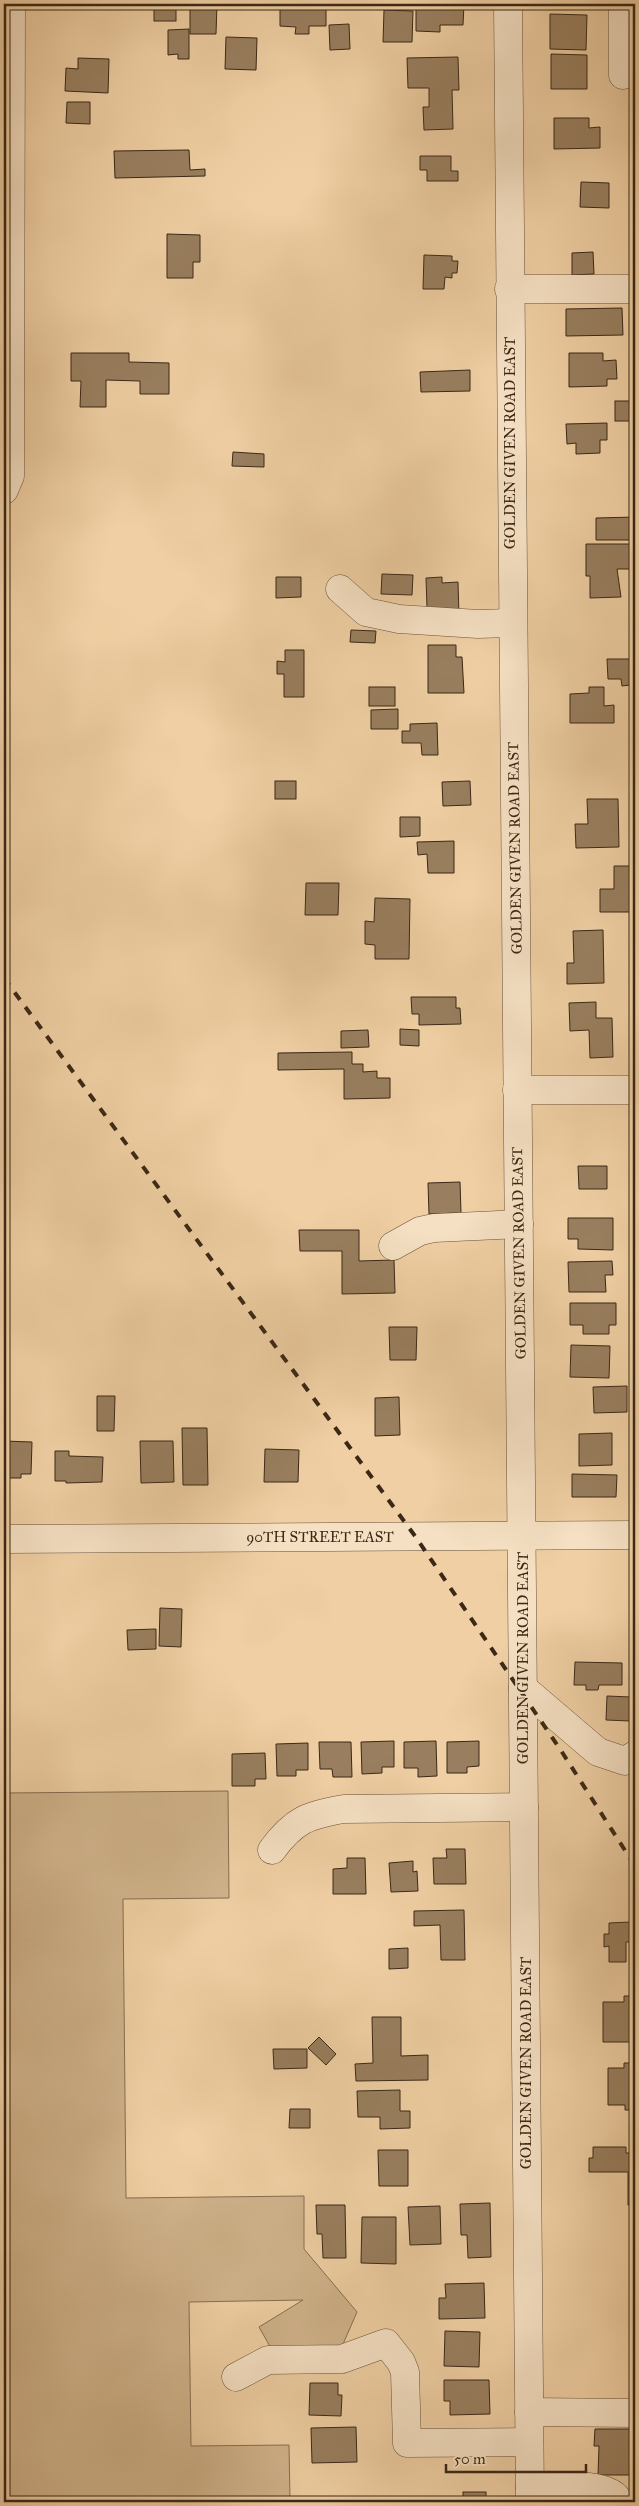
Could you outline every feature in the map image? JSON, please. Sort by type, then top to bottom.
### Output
[{"type":"street","points":[[4,490],[10,476],[11,4]]},
{"type":"street","name":"GOLDEN GIVEN ROAD EAST","points":[[508,4],[509,289],[530,2495]]},
{"type":"street","points":[[623,4],[623,75]]},
{"type":"street","points":[[509,289],[635,290]]},
{"type":"street","points":[[340,589],[366,612],[399,619],[478,624],[512,624]]},
{"type":"street","points":[[517,1090],[635,1090]]},
{"type":"street","points":[[393,1246],[409,1236],[434,1228],[518,1224]]},
{"type":"street","name":"90TH STREET EAST","points":[[4,1539],[522,1534],[635,1535]]},
{"type":"street","points":[[523,1688],[598,1752],[625,1760],[635,1756]]},
{"type":"street","points":[[272,1850],[287,1830],[311,1816],[326,1812],[344,1809],[524,1807]]},
{"type":"street","points":[[236,2377],[268,2360],[342,2359],[386,2343],[401,2362],[405,2372],[406,2442],[529,2442]]},
{"type":"street","points":[[529,2412],[635,2412]]},
{"type":"street","points":[[530,2495],[602,2488],[616,2495],[619,2502]]},
{"type":"shaded area","points":[[228,1791],[229,1898],[123,1899],[126,2198],[304,2196],[304,2249],[357,2312],[340,2351],[272,2350],[259,2327],[303,2300],[189,2302],[191,2446],[289,2445],[290,2502],[4,2502],[4,1793]]},
{"type":"building","points":[[154,4],[176,4],[176,21],[154,21]]},
{"type":"building","points":[[190,4],[217,4],[216,34],[190,34]]},
{"type":"building","points":[[280,4],[326,4],[326,26],[309,26],[309,34],[295,34],[296,27],[280,26]]},
{"type":"building","points":[[416,4],[464,4],[463,25],[440,25],[440,32],[416,31]]},
{"type":"building","points":[[384,10],[413,11],[412,42],[383,42]]},
{"type":"building","points":[[550,14],[587,15],[586,50],[550,49]]},
{"type":"building","points":[[349,24],[350,49],[330,50],[329,25]]},
{"type":"building","points":[[189,29],[189,59],[178,59],[178,54],[168,55],[168,30]]},
{"type":"building","points":[[226,37],[257,38],[256,70],[225,69]]},
{"type":"building","points":[[551,54],[587,55],[587,89],[551,89]]},
{"type":"building","points":[[458,57],[459,90],[452,90],[453,129],[424,130],[423,107],[429,107],[429,88],[408,88],[407,58]]},
{"type":"building","points":[[78,58],[109,59],[108,93],[65,91],[66,68],[78,69]]},
{"type":"building","points":[[67,102],[90,102],[90,124],[66,123]]},
{"type":"building","points":[[554,118],[589,118],[589,128],[600,127],[600,148],[554,149]]},
{"type":"building","points":[[189,150],[190,170],[205,169],[205,176],[115,178],[114,151]]},
{"type":"building","points":[[420,156],[451,156],[451,171],[458,171],[458,181],[427,181],[427,170],[420,170]]},
{"type":"building","points":[[581,182],[609,183],[609,208],[580,207]]},
{"type":"building","points":[[167,234],[200,235],[200,262],[193,262],[193,278],[167,278]]},
{"type":"building","points":[[593,252],[594,274],[572,275],[572,253]]},
{"type":"building","points":[[424,255],[452,256],[452,261],[458,261],[457,273],[452,273],[452,278],[445,277],[444,289],[423,289]]},
{"type":"building","points":[[622,308],[623,335],[566,336],[566,309]]},
{"type":"building","points":[[71,353],[129,353],[129,362],[169,363],[169,394],[140,394],[140,381],[106,380],[106,407],[80,407],[81,381],[71,381]]},
{"type":"building","points":[[569,353],[603,353],[603,361],[616,360],[617,379],[607,379],[607,386],[569,387]]},
{"type":"building","points":[[470,370],[470,391],[421,392],[420,372]]},
{"type":"building","points":[[615,401],[635,401],[635,421],[615,421]]},
{"type":"building","points":[[607,423],[607,440],[600,440],[600,453],[576,454],[576,443],[567,444],[566,424]]},
{"type":"building","points":[[233,452],[264,454],[264,467],[232,466]]},
{"type":"building","points":[[635,517],[635,540],[596,540],[596,518]]},
{"type":"building","points":[[586,544],[632,544],[633,569],[617,569],[621,597],[590,598],[590,576],[586,576]]},
{"type":"building","points":[[382,574],[413,575],[412,595],[381,594]]},
{"type":"building","points":[[276,577],[301,577],[301,597],[276,598]]},
{"type":"building","points":[[442,577],[442,583],[458,582],[459,615],[441,616],[441,608],[427,608],[426,578]]},
{"type":"building","points":[[351,630],[376,631],[375,643],[350,642]]},
{"type":"building","points":[[428,645],[456,645],[456,657],[462,657],[464,693],[428,693]]},
{"type":"building","points":[[285,650],[304,650],[304,697],[284,697],[284,674],[277,674],[277,661],[285,662]]},
{"type":"building","points":[[607,659],[631,659],[631,685],[622,686],[621,679],[608,679]]},
{"type":"building","points":[[369,687],[395,687],[395,706],[369,706]]},
{"type":"building","points":[[589,687],[604,687],[604,706],[614,705],[614,723],[570,723],[570,694],[589,693]]},
{"type":"building","points":[[398,709],[398,729],[371,729],[371,710]]},
{"type":"building","points":[[437,723],[438,755],[422,755],[421,743],[402,743],[402,731],[410,731],[410,724]]},
{"type":"building","points":[[275,781],[296,781],[296,799],[275,799]]},
{"type":"building","points":[[470,781],[471,805],[443,806],[442,782]]},
{"type":"building","points":[[587,799],[618,799],[619,847],[576,848],[575,824],[588,824]]},
{"type":"building","points":[[400,817],[420,817],[420,836],[400,837]]},
{"type":"building","points":[[454,841],[454,873],[428,873],[427,854],[418,855],[417,842]]},
{"type":"building","points":[[614,866],[635,866],[635,912],[600,912],[600,889],[614,889]]},
{"type":"building","points":[[306,883],[339,883],[338,915],[305,915]]},
{"type":"building","points":[[375,898],[410,899],[409,959],[375,959],[375,945],[365,944],[365,921],[374,922]]},
{"type":"building","points":[[603,930],[604,983],[567,984],[567,963],[574,963],[573,931]]},
{"type":"building","points":[[411,997],[456,997],[456,1008],[460,1008],[461,1024],[419,1025],[419,1014],[412,1014]]},
{"type":"building","points":[[596,1002],[596,1018],[612,1018],[613,1057],[590,1058],[589,1030],[570,1031],[569,1003]]},
{"type":"building","points":[[631,1007],[635,1007],[635,1028],[630,1028]]},
{"type":"building","points":[[400,1029],[419,1030],[419,1046],[400,1045]]},
{"type":"building","points":[[368,1030],[369,1047],[341,1048],[341,1031]]},
{"type":"building","points":[[352,1052],[352,1064],[363,1064],[363,1072],[377,1071],[377,1078],[390,1078],[390,1098],[344,1099],[344,1069],[278,1070],[278,1053]]},
{"type":"building","points":[[578,1166],[607,1166],[607,1189],[579,1189]]},
{"type":"building","points":[[460,1182],[461,1213],[429,1214],[428,1183]]},
{"type":"building","points":[[568,1218],[613,1218],[613,1250],[578,1249],[578,1239],[568,1239]]},
{"type":"building","points":[[299,1230],[359,1230],[359,1261],[394,1260],[395,1293],[342,1294],[342,1251],[300,1251]]},
{"type":"building","points":[[612,1261],[613,1275],[605,1275],[606,1292],[569,1292],[568,1262]]},
{"type":"building","points":[[570,1303],[616,1303],[616,1325],[609,1325],[609,1334],[583,1334],[583,1325],[570,1325]]},
{"type":"building","points":[[389,1327],[417,1327],[416,1360],[390,1360]]},
{"type":"building","points":[[571,1345],[610,1346],[609,1378],[570,1377]]},
{"type":"building","points":[[627,1386],[627,1412],[594,1413],[593,1387]]},
{"type":"building","points":[[97,1396],[115,1396],[114,1431],[97,1431]]},
{"type":"building","points":[[399,1397],[400,1435],[375,1436],[375,1398]]},
{"type":"building","points":[[182,1428],[207,1428],[208,1485],[183,1485]]},
{"type":"building","points":[[612,1433],[612,1465],[579,1466],[579,1434]]},
{"type":"building","points":[[4,1441],[32,1442],[31,1474],[21,1474],[21,1478],[4,1478]]},
{"type":"building","points":[[140,1441],[173,1441],[174,1482],[141,1483]]},
{"type":"building","points":[[265,1449],[299,1450],[298,1482],[264,1482]]},
{"type":"building","points":[[55,1451],[69,1451],[69,1456],[103,1457],[102,1482],[66,1483],[66,1481],[55,1481]]},
{"type":"building","points":[[572,1474],[617,1475],[616,1497],[572,1497]]},
{"type":"building","points":[[160,1608],[182,1609],[181,1647],[159,1646]]},
{"type":"building","points":[[156,1629],[156,1649],[128,1650],[127,1630]]},
{"type":"building","points":[[575,1662],[622,1663],[622,1685],[599,1685],[598,1690],[586,1690],[586,1685],[574,1685]]},
{"type":"building","points":[[607,1696],[631,1697],[630,1721],[606,1720]]},
{"type":"building","points":[[394,1741],[394,1767],[382,1767],[382,1773],[362,1774],[361,1742]]},
{"type":"building","points":[[436,1741],[437,1776],[418,1777],[418,1768],[404,1768],[404,1742]]},
{"type":"building","points":[[479,1741],[479,1766],[467,1767],[467,1773],[447,1773],[447,1742]]},
{"type":"building","points":[[319,1742],[351,1742],[352,1777],[333,1777],[332,1769],[320,1769]]},
{"type":"building","points":[[308,1743],[308,1770],[296,1770],[296,1776],[277,1776],[276,1744]]},
{"type":"building","points":[[265,1753],[266,1779],[255,1779],[255,1786],[232,1786],[232,1754]]},
{"type":"building","points":[[446,1849],[465,1849],[466,1884],[434,1884],[433,1858],[447,1858]]},
{"type":"building","points":[[347,1858],[365,1858],[366,1894],[333,1894],[333,1869],[347,1868]]},
{"type":"building","points":[[413,1861],[413,1872],[417,1871],[418,1891],[391,1892],[389,1863]]},
{"type":"building","points":[[464,1910],[465,1960],[441,1960],[440,1925],[414,1926],[414,1911]]},
{"type":"building","points":[[630,1922],[630,1942],[626,1942],[626,1962],[609,1962],[609,1946],[604,1947],[604,1934],[609,1934],[609,1923]]},
{"type":"building","points":[[408,1948],[408,1968],[389,1969],[389,1949]]},
{"type":"building","points":[[624,1996],[635,1996],[635,2042],[603,2042],[603,2002],[624,2002]]},
{"type":"building","points":[[372,2017],[401,2017],[401,2056],[428,2055],[428,2080],[356,2081],[355,2064],[373,2063]]},
{"type":"building","points":[[319,2037],[336,2054],[326,2065],[308,2048]]},
{"type":"building","points":[[273,2049],[307,2049],[307,2068],[274,2069]]},
{"type":"building","points":[[624,2063],[635,2063],[635,2110],[625,2110],[625,2105],[608,2105],[608,2068],[624,2068]]},
{"type":"building","points":[[400,2090],[400,2111],[410,2111],[410,2128],[380,2129],[380,2117],[358,2117],[357,2091]]},
{"type":"building","points":[[290,2109],[310,2109],[310,2128],[289,2128]]},
{"type":"building","points":[[593,2147],[626,2147],[626,2153],[635,2153],[635,2205],[628,2205],[628,2172],[589,2172],[589,2158],[593,2158]]},
{"type":"building","points":[[378,2150],[408,2150],[408,2186],[379,2186]]},
{"type":"building","points":[[490,2203],[491,2257],[468,2258],[467,2235],[461,2235],[460,2204]]},
{"type":"building","points":[[316,2205],[345,2205],[346,2258],[323,2258],[322,2234],[317,2234]]},
{"type":"building","points":[[440,2206],[441,2244],[410,2245],[408,2207]]},
{"type":"building","points":[[362,2217],[396,2217],[396,2264],[361,2263]]},
{"type":"building","points":[[484,2283],[485,2318],[439,2319],[439,2298],[446,2298],[445,2284]]},
{"type":"building","points":[[631,2311],[635,2311],[635,2346],[632,2346]]},
{"type":"building","points":[[445,2331],[480,2332],[479,2367],[444,2366]]},
{"type":"building","points":[[444,2380],[489,2380],[490,2414],[450,2415],[450,2401],[444,2401]]},
{"type":"building","points":[[310,2383],[338,2383],[338,2395],[342,2395],[341,2416],[309,2415]]},
{"type":"building","points":[[356,2427],[357,2462],[312,2463],[311,2428]]},
{"type":"building","points":[[595,2429],[635,2429],[635,2475],[598,2475],[599,2446],[594,2446]]},
{"type":"building","points":[[463,2492],[486,2492],[486,2502],[463,2502]]},
{"type":"building","points":[[413,2497],[434,2497],[434,2502],[413,2502]]},
{"type":"building","points":[[347,2498],[347,2502],[310,2502],[310,2499]]},
{"type":"railway","points":[[4,978],[415,1536],[560,1749],[635,1866]]}]
